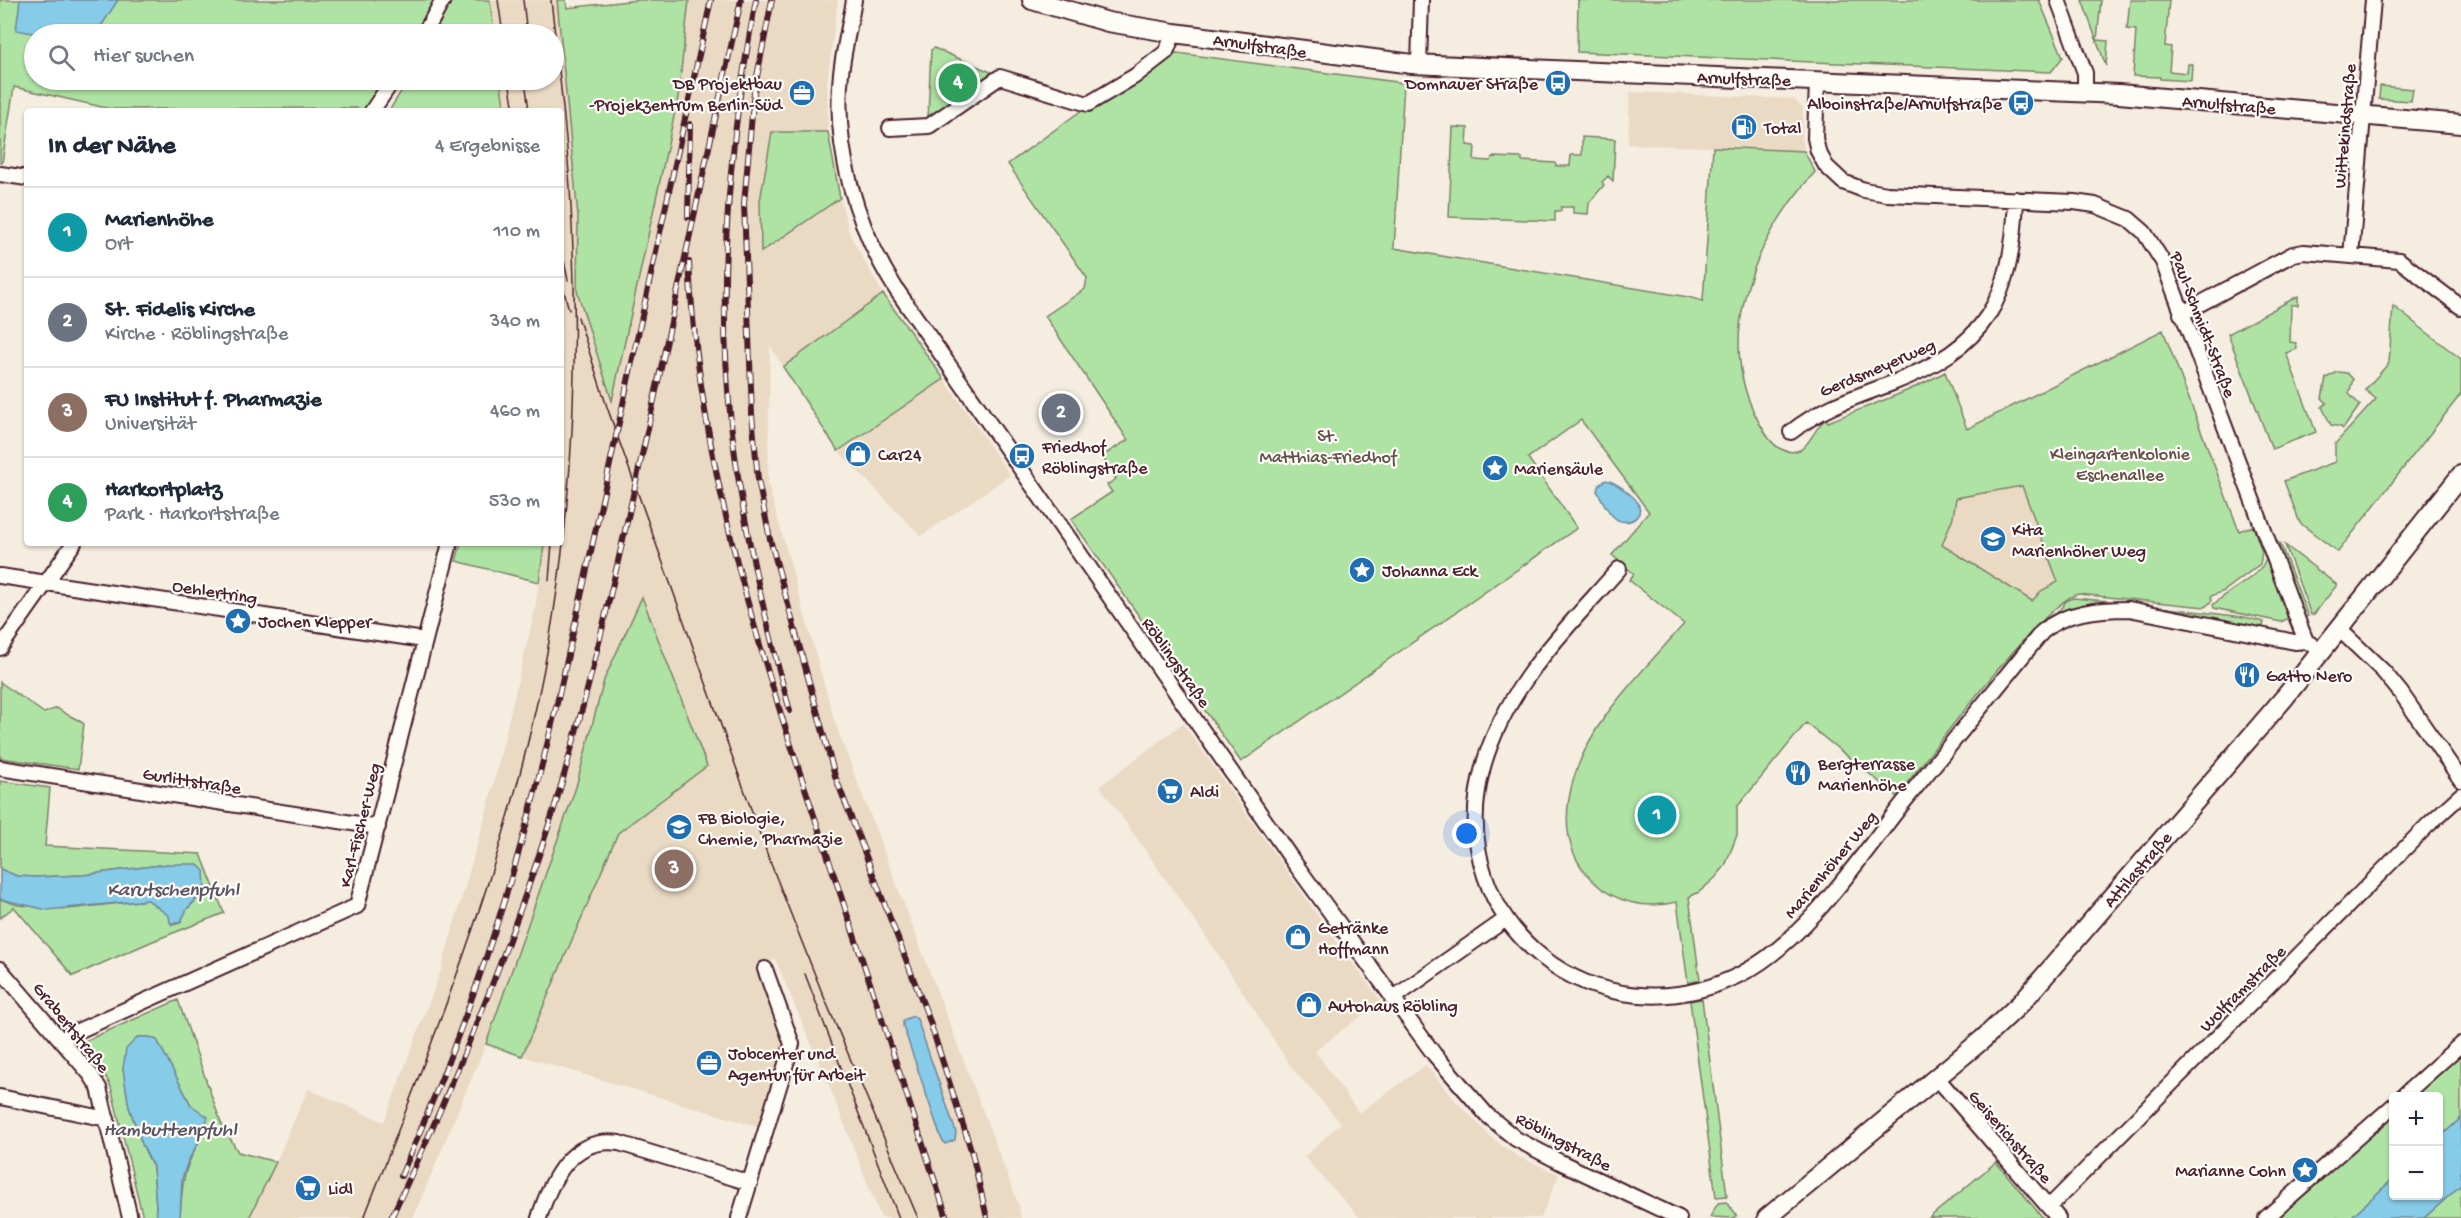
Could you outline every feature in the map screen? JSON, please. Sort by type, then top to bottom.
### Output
[{"type":"main road","name":"Arnulfstraße","points":[[1032,0],[1108,22],[1174,33],[1373,60],[1419,64],[2085,93],[2461,124]]},
{"type":"main road","name":"Attilastraße","points":[[1767,1218],[1937,1078],[2022,1002],[2233,758],[2313,646],[2339,629],[2461,475]]},
{"type":"street","points":[[430,24],[443,0]]},
{"type":"street","name":"Röblingstraße","points":[[854,0],[841,74],[842,129],[852,190],[871,247],[896,289],[1293,861],[1434,1054],[1487,1115],[1503,1129],[1540,1152],[1678,1218]]},
{"type":"street","points":[[1419,64],[1421,0]]},
{"type":"street","points":[[2058,0],[2085,73],[2085,93]]},
{"type":"street","name":"Wittekindstraße","points":[[2351,256],[2373,0]]},
{"type":"street","points":[[890,128],[930,126],[1000,77],[1088,104],[1135,76],[1166,52],[1174,33]]},
{"type":"street","name":"Paul-Schmidt-Straße","points":[[1817,81],[1815,138],[1818,151],[1826,166],[1843,182],[1864,190],[1887,194],[2082,202],[2108,209],[2129,219],[2144,232],[2163,262],[2181,314],[2313,646]]},
{"type":"street","points":[[374,108],[386,90]]},
{"type":"street","points":[[0,174],[24,178]]},
{"type":"street","name":"Gerdsmeyerweg","points":[[1791,432],[1823,410],[1935,364],[1972,338],[1991,312],[2004,280],[2012,251],[2016,199]]},
{"type":"street","points":[[2181,314],[2293,254],[2304,252],[2405,262],[2461,306]]},
{"type":"street","points":[[0,648],[72,546]]},
{"type":"street","name":"Karl-Fischer-Weg","points":[[62,1041],[69,1035],[352,910],[359,901],[449,546]]},
{"type":"street","name":"Marienhöher Weg","points":[[1619,569],[1521,683],[1503,715],[1488,749],[1478,790],[1476,834],[1485,877],[1492,894],[1506,919],[1534,952],[1575,979],[1602,989],[1635,996],[1665,996],[1696,991],[1725,981],[1774,953],[1806,923],[2035,640],[2054,621],[2074,615],[2129,609],[2313,646]]},
{"type":"street","name":"Oehlertring","points":[[0,576],[424,640]]},
{"type":"street","points":[[2339,629],[2383,671],[2461,780]]},
{"type":"street","name":"Gurlittstraße","points":[[0,768],[378,827]]},
{"type":"street","name":"Wolframstraße","points":[[2054,1213],[2428,825],[2461,795]]},
{"type":"street","points":[[1392,999],[1506,919]]},
{"type":"street","name":"Grabertstraße","points":[[0,969],[90,1074],[99,1088],[130,1218]]},
{"type":"street","points":[[739,1218],[792,1044],[765,969]]},
{"type":"street","points":[[2407,1092],[2461,1044]]},
{"type":"street","name":"Geiserichstraße","points":[[1937,1078],[2054,1213]]},
{"type":"street","points":[[0,1097],[107,1119]]},
{"type":"street","points":[[2266,1218],[2389,1109]]},
{"type":"street","points":[[539,1218],[549,1192],[567,1161],[579,1149],[604,1142],[619,1143],[750,1183]]},
{"type":"shaded area","points":[[490,0],[557,0],[559,24],[493,24]]},
{"type":"shaded area","points":[[689,0],[838,0],[827,83],[828,132],[772,133],[761,252],[840,198],[850,235],[883,294],[783,367],[770,345],[768,484],[835,723],[1019,1206],[1021,1218],[881,1218],[830,1088],[775,959],[761,965],[786,1038],[787,1085],[772,1131],[522,1056],[618,833],[707,766],[604,680],[576,787],[486,1044],[413,1218],[249,1218],[308,1089],[384,1122],[441,970],[489,803],[535,609],[544,546],[564,546],[564,108],[505,108],[502,90],[564,90],[564,72],[578,216],[577,291],[612,400],[678,98]]},
{"type":"shaded area","points":[[1630,92],[1794,99],[1803,108],[1804,151],[1628,144]]},
{"type":"shaded area","points":[[944,379],[1010,475],[921,536],[838,451]]},
{"type":"shaded area","name":"Kita Marienhöher Weg","points":[[2022,485],[2058,582],[2042,591],[2032,602],[1941,545],[1953,517],[1955,498]]},
{"type":"shaded area","points":[[1183,723],[1325,926],[1381,1001],[1315,1051],[1359,1113],[1426,1065],[1453,1098],[1493,1139],[1517,1156],[1559,1174],[1541,1218],[1360,1218],[1304,1157],[1341,1123],[1292,1068],[1214,948],[1100,786]]},
{"type":"green space","points":[[0,0],[439,0],[424,24],[24,24],[24,89],[14,87],[2,163],[0,163]]},
{"type":"green space","points":[[451,0],[490,0],[493,24],[439,24]]},
{"type":"green space","points":[[557,0],[566,0],[567,8],[637,0],[689,0],[678,98],[612,401],[577,291],[578,216],[564,72],[564,24],[559,24]]},
{"type":"green space","points":[[1578,0],[2039,0],[2063,57],[2051,72],[1577,52]]},
{"type":"green space","points":[[2082,0],[2101,0],[2097,40],[2108,41],[2106,66]]},
{"type":"green space","points":[[2130,0],[2169,0],[2165,46],[2171,47],[2169,71],[2187,73],[2188,64],[2192,64],[2191,81],[2133,76],[2136,30],[2127,29]]},
{"type":"green space","points":[[934,48],[993,73],[990,81],[933,117],[928,117],[931,50]]},
{"type":"green space","points":[[1169,52],[1404,83],[1394,248],[1703,301],[1713,147],[1804,151],[1815,172],[1792,200],[1772,230],[1756,263],[1745,297],[1740,331],[1741,366],[1749,401],[1766,434],[1776,446],[1790,452],[1800,450],[1826,419],[1828,422],[1887,399],[1945,372],[1967,429],[2163,330],[2239,531],[2253,526],[2262,552],[2260,564],[2224,591],[2211,596],[2212,601],[2205,607],[2078,594],[2062,603],[2014,651],[1897,796],[1806,723],[1737,807],[1737,835],[1725,866],[1699,892],[1689,897],[1700,980],[1688,983],[1677,902],[1654,905],[1632,903],[1612,895],[1593,881],[1578,863],[1570,842],[1567,820],[1569,798],[1583,754],[1594,733],[1615,703],[1684,624],[1629,580],[1634,574],[1612,555],[1649,512],[1581,420],[1528,458],[1577,528],[1241,762],[1071,519],[1112,492],[1107,485],[1116,479],[1102,456],[1128,440],[1045,316],[1085,289],[1087,278],[1008,164],[1086,107]],"holes":[[[2022,486],[2058,582],[2041,591],[2032,601],[1942,545],[1953,517],[1956,498]]]},
{"type":"green space","points":[[2380,86],[2413,89],[2411,101],[2379,99]]},
{"type":"green space","points":[[27,90],[378,90],[365,108],[107,108]]},
{"type":"green space","points":[[402,90],[502,90],[505,108],[391,108]]},
{"type":"green space","points":[[1453,127],[1468,128],[1467,145],[1475,146],[1474,160],[1491,161],[1492,157],[1522,158],[1522,161],[1570,166],[1571,155],[1582,155],[1582,137],[1615,139],[1613,181],[1608,176],[1602,182],[1604,185],[1589,203],[1588,214],[1573,213],[1573,207],[1561,207],[1561,211],[1555,211],[1555,221],[1449,217]]},
{"type":"green space","points":[[772,132],[828,132],[840,198],[761,252],[760,201]]},
{"type":"green space","points":[[883,294],[944,379],[838,451],[783,367]]},
{"type":"green space","points":[[2298,296],[2298,305],[2291,305],[2290,342],[2296,343],[2297,349],[2286,353],[2316,432],[2272,449],[2228,334]]},
{"type":"green space","points":[[2393,306],[2461,359],[2461,394],[2338,552],[2300,523],[2284,481],[2335,462],[2335,444],[2376,399],[2365,390],[2389,363]]},
{"type":"green space","points":[[2337,372],[2347,373],[2353,379],[2349,394],[2360,405],[2343,429],[2331,425],[2322,407],[2327,403],[2322,398],[2326,378]]},
{"type":"green space","points":[[2280,543],[2308,616],[2303,618],[2274,545]]},
{"type":"green space","points":[[2285,545],[2337,585],[2314,614],[2311,615]]},
{"type":"green space","points":[[460,546],[544,546],[539,582],[456,561]]},
{"type":"green space","points":[[2266,559],[2287,619],[2281,622],[2214,608],[2213,605],[2257,572]]},
{"type":"green space","points":[[642,597],[707,766],[618,833],[522,1056],[486,1044],[576,787],[604,680]]},
{"type":"green space","points":[[2073,598],[2120,602],[2120,605],[2058,612],[2066,601]]},
{"type":"green space","points":[[2158,607],[2244,617],[2264,622],[2262,630],[2158,610]]},
{"type":"green space","points":[[0,682],[44,713],[57,708],[84,724],[78,769],[0,758]]},
{"type":"green space","points":[[0,781],[50,788],[45,846],[201,854],[224,913],[73,976],[14,907],[0,918],[0,899],[18,905],[68,909],[148,900],[169,916],[172,925],[180,923],[187,909],[202,894],[168,864],[83,875],[36,877],[17,876],[0,869]]},
{"type":"green space","points":[[1702,999],[1727,1196],[1716,1197],[1690,1001]]},
{"type":"green space","points":[[178,1000],[221,1123],[238,1152],[276,1162],[249,1218],[180,1218],[184,1176],[201,1138],[191,1105],[157,1040],[138,1037],[123,1069],[129,1107],[153,1167],[157,1218],[143,1218],[111,1087],[102,1069],[82,1047],[85,1041]]},
{"type":"green space","points":[[2461,1051],[2461,1118],[2443,1134],[2443,1092],[2415,1092]]},
{"type":"green space","points":[[2389,1115],[2389,1183],[2350,1218],[2273,1218]]},
{"type":"green space","points":[[1996,1162],[2043,1218],[1929,1218]]},
{"type":"green space","points":[[2461,1185],[2461,1218],[2424,1218]]},
{"type":"green space","points":[[1726,1202],[1737,1215],[1734,1218],[1710,1217],[1718,1203]]},
{"type":"water","points":[[20,0],[118,0],[102,24],[24,24],[24,31],[16,30]]},
{"type":"water","points":[[1606,480],[1617,484],[1635,499],[1639,506],[1637,517],[1626,522],[1620,521],[1609,512],[1597,491],[1599,485]]},
{"type":"water","name":"Karutschenpfuhl","points":[[168,864],[197,864],[204,871],[205,890],[187,909],[180,923],[170,923],[169,916],[148,900],[47,910],[0,899],[0,869],[17,876],[36,877],[83,875]]},
{"type":"water","points":[[913,1016],[917,1019],[956,1132],[955,1140],[945,1144],[903,1026],[903,1020]]},
{"type":"water","name":"Hambuttenpfuhl","points":[[138,1037],[157,1040],[191,1105],[208,1117],[182,1179],[180,1218],[157,1218],[153,1167],[129,1107],[123,1069],[126,1049]]},
{"type":"water","points":[[2461,1118],[2461,1185],[2424,1218],[2350,1218],[2389,1183],[2389,1200],[2443,1200],[2443,1134]]},
{"type":"tram line","points":[[498,0],[502,24]]},
{"type":"tram line","points":[[523,0],[526,24]]},
{"type":"tram line","points":[[551,0],[554,24]]},
{"type":"tram line","points":[[511,90],[514,108]]},
{"type":"tram line","points":[[526,90],[529,108]]},
{"type":"tram line","points":[[562,90],[563,108]]},
{"type":"tram line","points":[[564,117],[573,255],[574,390],[564,533]]},
{"type":"tram line","points":[[564,261],[568,280]]},
{"type":"tram line","points":[[564,291],[569,310]]},
{"type":"tram line","points":[[578,317],[607,407],[769,859],[821,990],[918,1218]]},
{"type":"tram line","points":[[549,580],[552,546]]},
{"type":"tram line","points":[[364,1218],[457,974],[498,851],[532,725],[546,659],[562,546]]},
{"type":"tram line","points":[[805,974],[899,1218]]},
{"type":"railway","points":[[401,1176],[471,1002],[506,895],[535,792],[572,635],[711,0]]},
{"type":"railway","points":[[391,1218],[480,1016],[519,913],[554,809],[592,671],[625,531],[741,0]]},
{"type":"railway","points":[[756,0],[732,158],[725,264],[727,370],[731,423],[741,496],[771,640],[790,711]]},
{"type":"railway","points":[[772,0],[754,92],[744,204],[752,414],[758,480],[770,539],[835,776],[929,1019],[972,1153],[987,1218]]},
{"type":"railway","points":[[688,217],[690,124]]},
{"type":"railway","points":[[689,262],[695,342],[707,421],[722,499],[741,576],[786,729],[947,1218]]},
{"type":"place","name":"Harkortplatz","points":[[958,83]]},
{"type":"place","name":"Domnauer Straße","points":[[1558,83]]},
{"type":"place","name":"DB Projektbau -Projekzentrum Berlin-Süd","points":[[802,93]]},
{"type":"place","name":"Alboinstraße/Arnulfstraße","points":[[2021,103]]},
{"type":"place","name":"Total","points":[[1744,127]]},
{"type":"place","name":"St. Fidelis Kirche","points":[[1061,413]]},
{"type":"place","name":"Car24","points":[[858,454]]},
{"type":"place","name":"Friedhof Röblingstraße","points":[[1022,456]]},
{"type":"place","name":"Mariensäule","points":[[1495,468]]},
{"type":"place","name":"Kita Marienhöher Weg","points":[[1993,539]]},
{"type":"place","name":"Johanna Eck","points":[[1362,570]]},
{"type":"place","name":"Jochen Klepper","points":[[238,621]]},
{"type":"place","name":"Gatto Nero","points":[[2247,675]]},
{"type":"place","name":"Bergterrasse Marienhöhe","points":[[1798,773]]},
{"type":"place","name":"Aldi","points":[[1170,791]]},
{"type":"place","name":"Marienhöhe","points":[[1657,815]]},
{"type":"place","name":"FB Biologie, Chemie, Pharmazie","points":[[679,827]]},
{"type":"place","name":"FU Institut f. Pharmazie","points":[[674,869]]},
{"type":"place","name":"Getränke Hoffmann","points":[[1298,937]]},
{"type":"place","name":"Autohaus Röbling","points":[[1309,1005]]},
{"type":"place","name":"Jobcenter und Agentur für Arbeit","points":[[709,1063]]},
{"type":"place","name":"Marianne Cohn","points":[[2305,1170]]},
{"type":"place","name":"Lidl","points":[[308,1188]]},
{"type":"park label","name":"St. Matthias-Friedhof","points":[[1328,445]]},
{"type":"park label","name":"Kleingartenkolonie Eschenallee","points":[[2120,463]]}]
